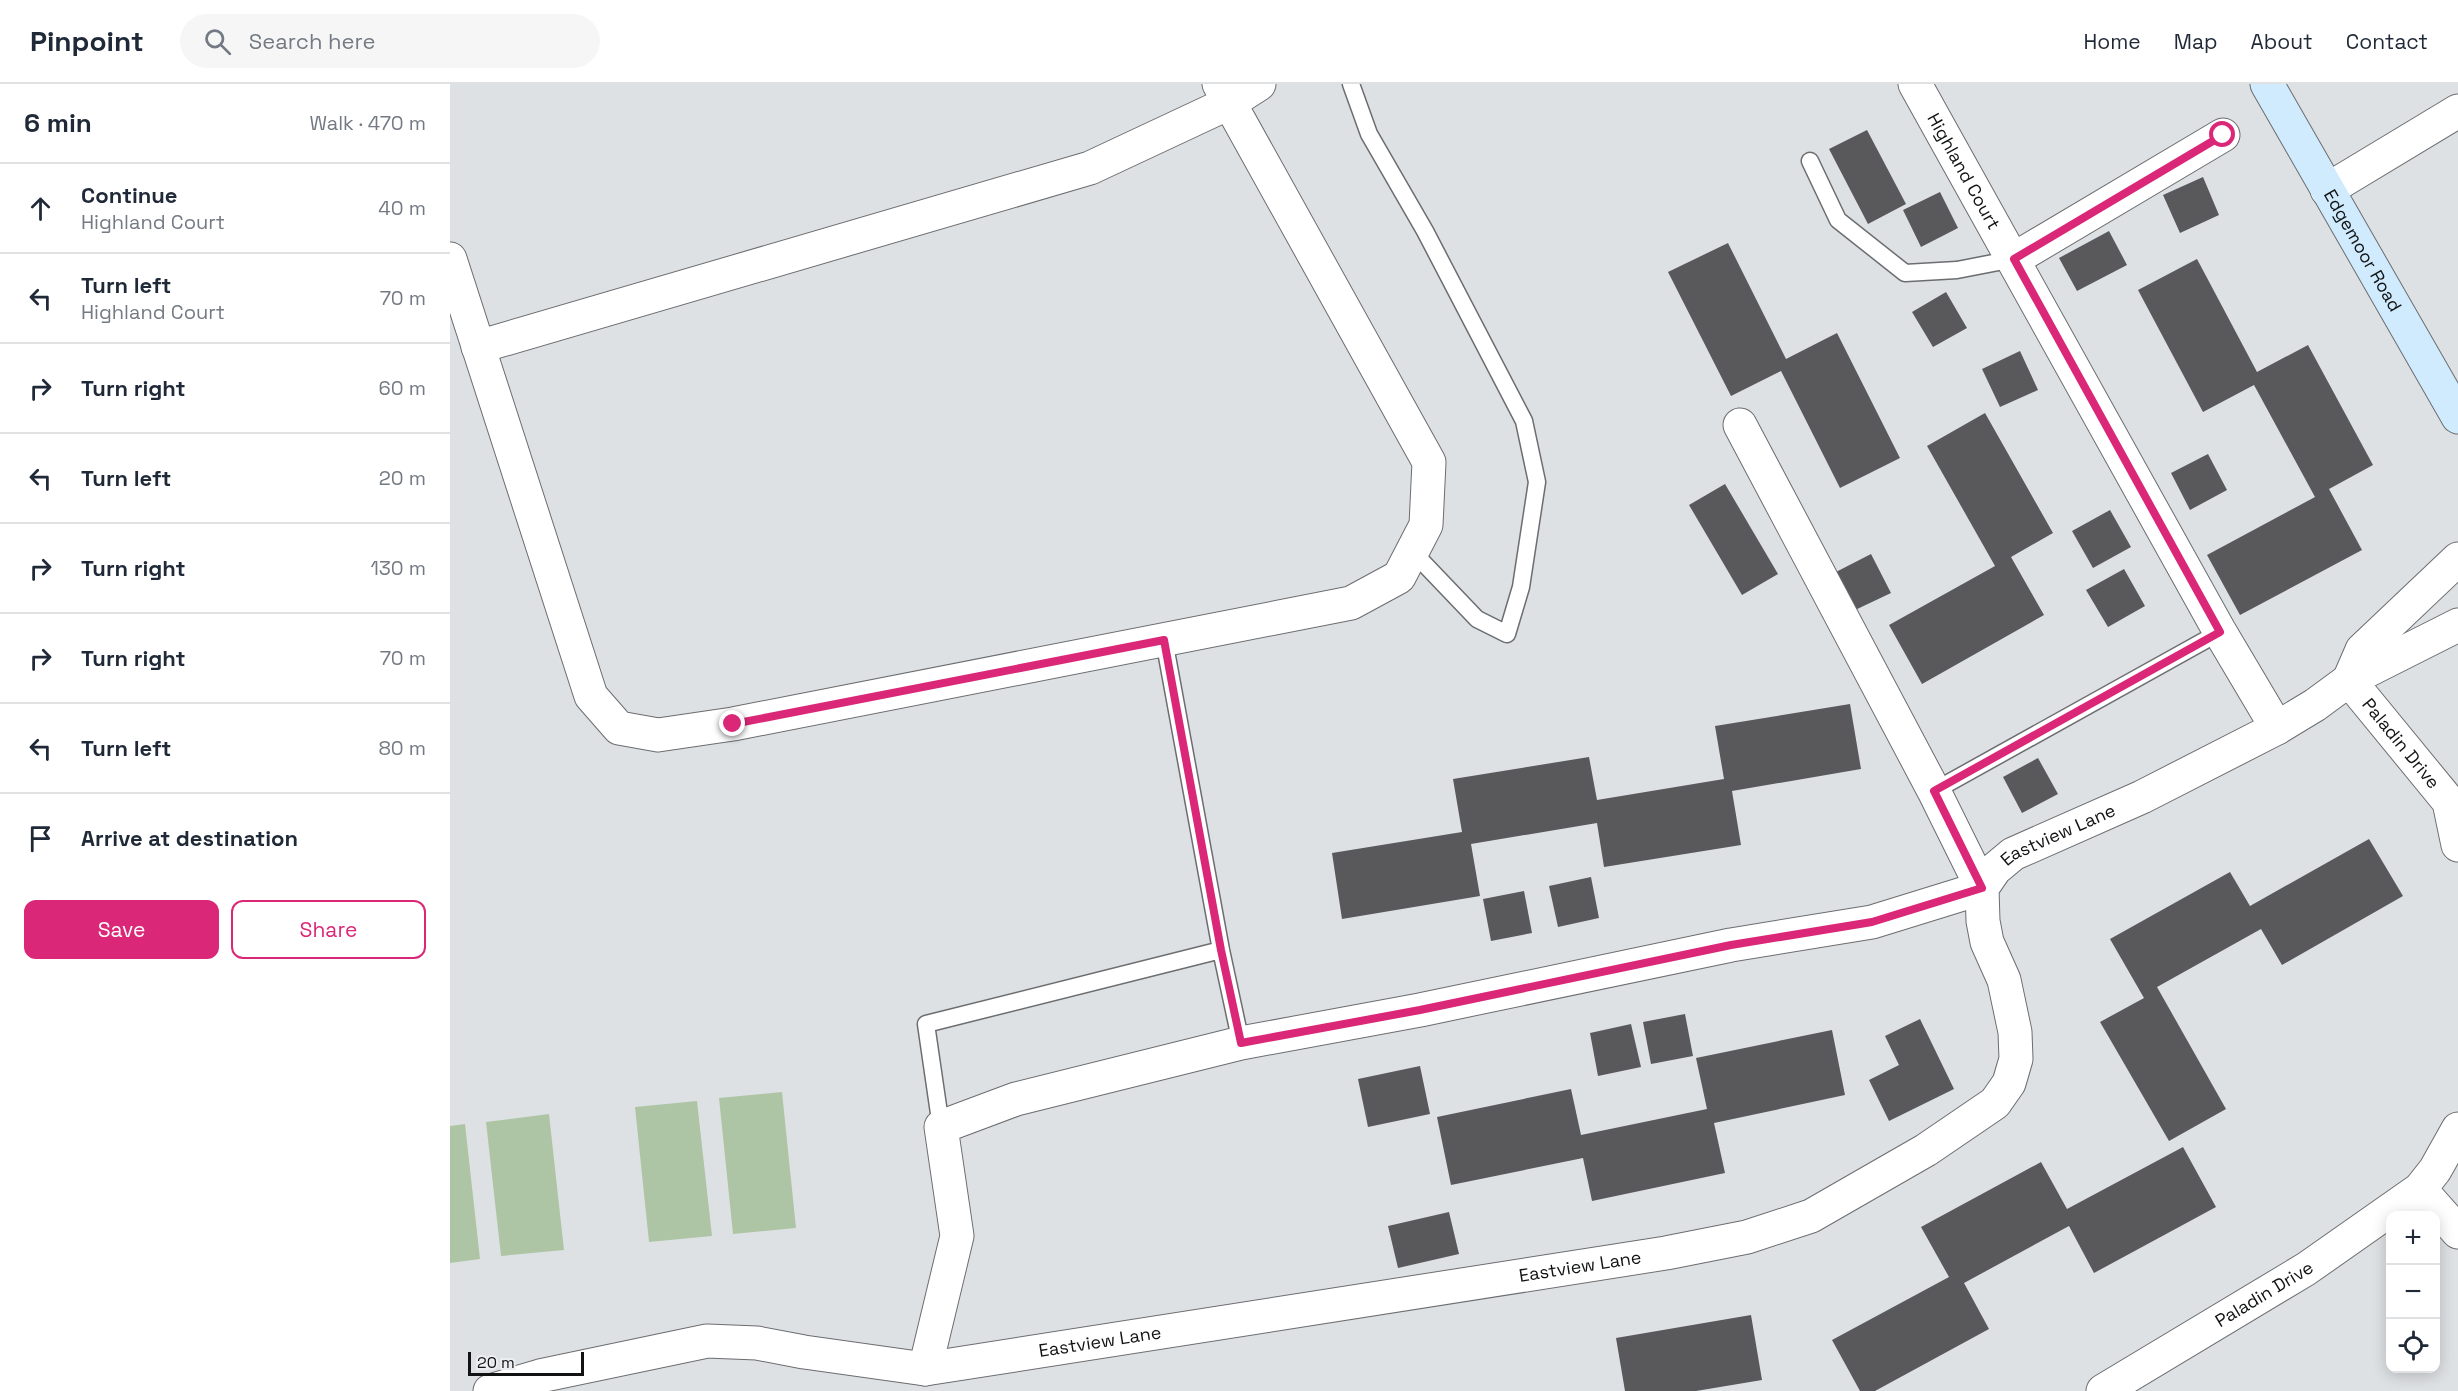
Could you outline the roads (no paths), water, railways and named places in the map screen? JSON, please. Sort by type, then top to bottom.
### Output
[{"type":"main road","name":"Edgemoor Road","points":[[2267,84],[2458,417]]},
{"type":"street","points":[[478,347],[1090,168],[1225,93],[1259,84]]},
{"type":"street","name":"Highland Court","points":[[1916,84],[2220,632],[2277,728]]},
{"type":"street","points":[[450,259],[591,696],[619,728],[658,735],[733,724],[1351,603],[1399,577],[1426,525],[1429,462],[1225,93]]},
{"type":"street","points":[[2327,190],[2458,111]]},
{"type":"street","points":[[2014,259],[2223,135]]},
{"type":"street","points":[[925,1369],[957,1236],[941,1127],[1016,1099],[1241,1043],[1420,1010],[1731,945],[1872,922],[1982,888],[1934,791],[1740,425]]},
{"type":"street","points":[[2349,680],[2362,650],[2458,559]]},
{"type":"street","name":"Eastview Lane","points":[[490,1391],[540,1376],[707,1341],[757,1343],[925,1369],[1666,1253],[1747,1237],[1811,1216],[1926,1150],[1995,1103],[2009,1083],[2016,1059],[2014,1032],[2004,980],[1987,942],[1983,921],[1982,888],[1995,869],[2013,854],[2142,797],[2277,728],[2349,680],[2458,625]]},
{"type":"street","name":"Paladin Drive","points":[[2349,680],[2449,802],[2458,845]]},
{"type":"street","name":"Paladin Drive","points":[[2103,1391],[2306,1269],[2420,1189],[2458,1129]]},
{"type":"street","points":[[2420,1189],[2458,1232]]},
{"type":"lane","points":[[1351,84],[1369,134],[1425,231],[1524,421],[1537,482],[1521,587],[1507,634],[1478,619],[1412,551]]},
{"type":"lane","points":[[1810,161],[1838,220],[1905,273],[1957,270],[2014,259]]},
{"type":"lane","points":[[1934,791],[2220,632]]},
{"type":"lane","points":[[1164,640],[1221,950],[1241,1043]]},
{"type":"lane","points":[[941,1127],[926,1024],[1221,950]]}]
